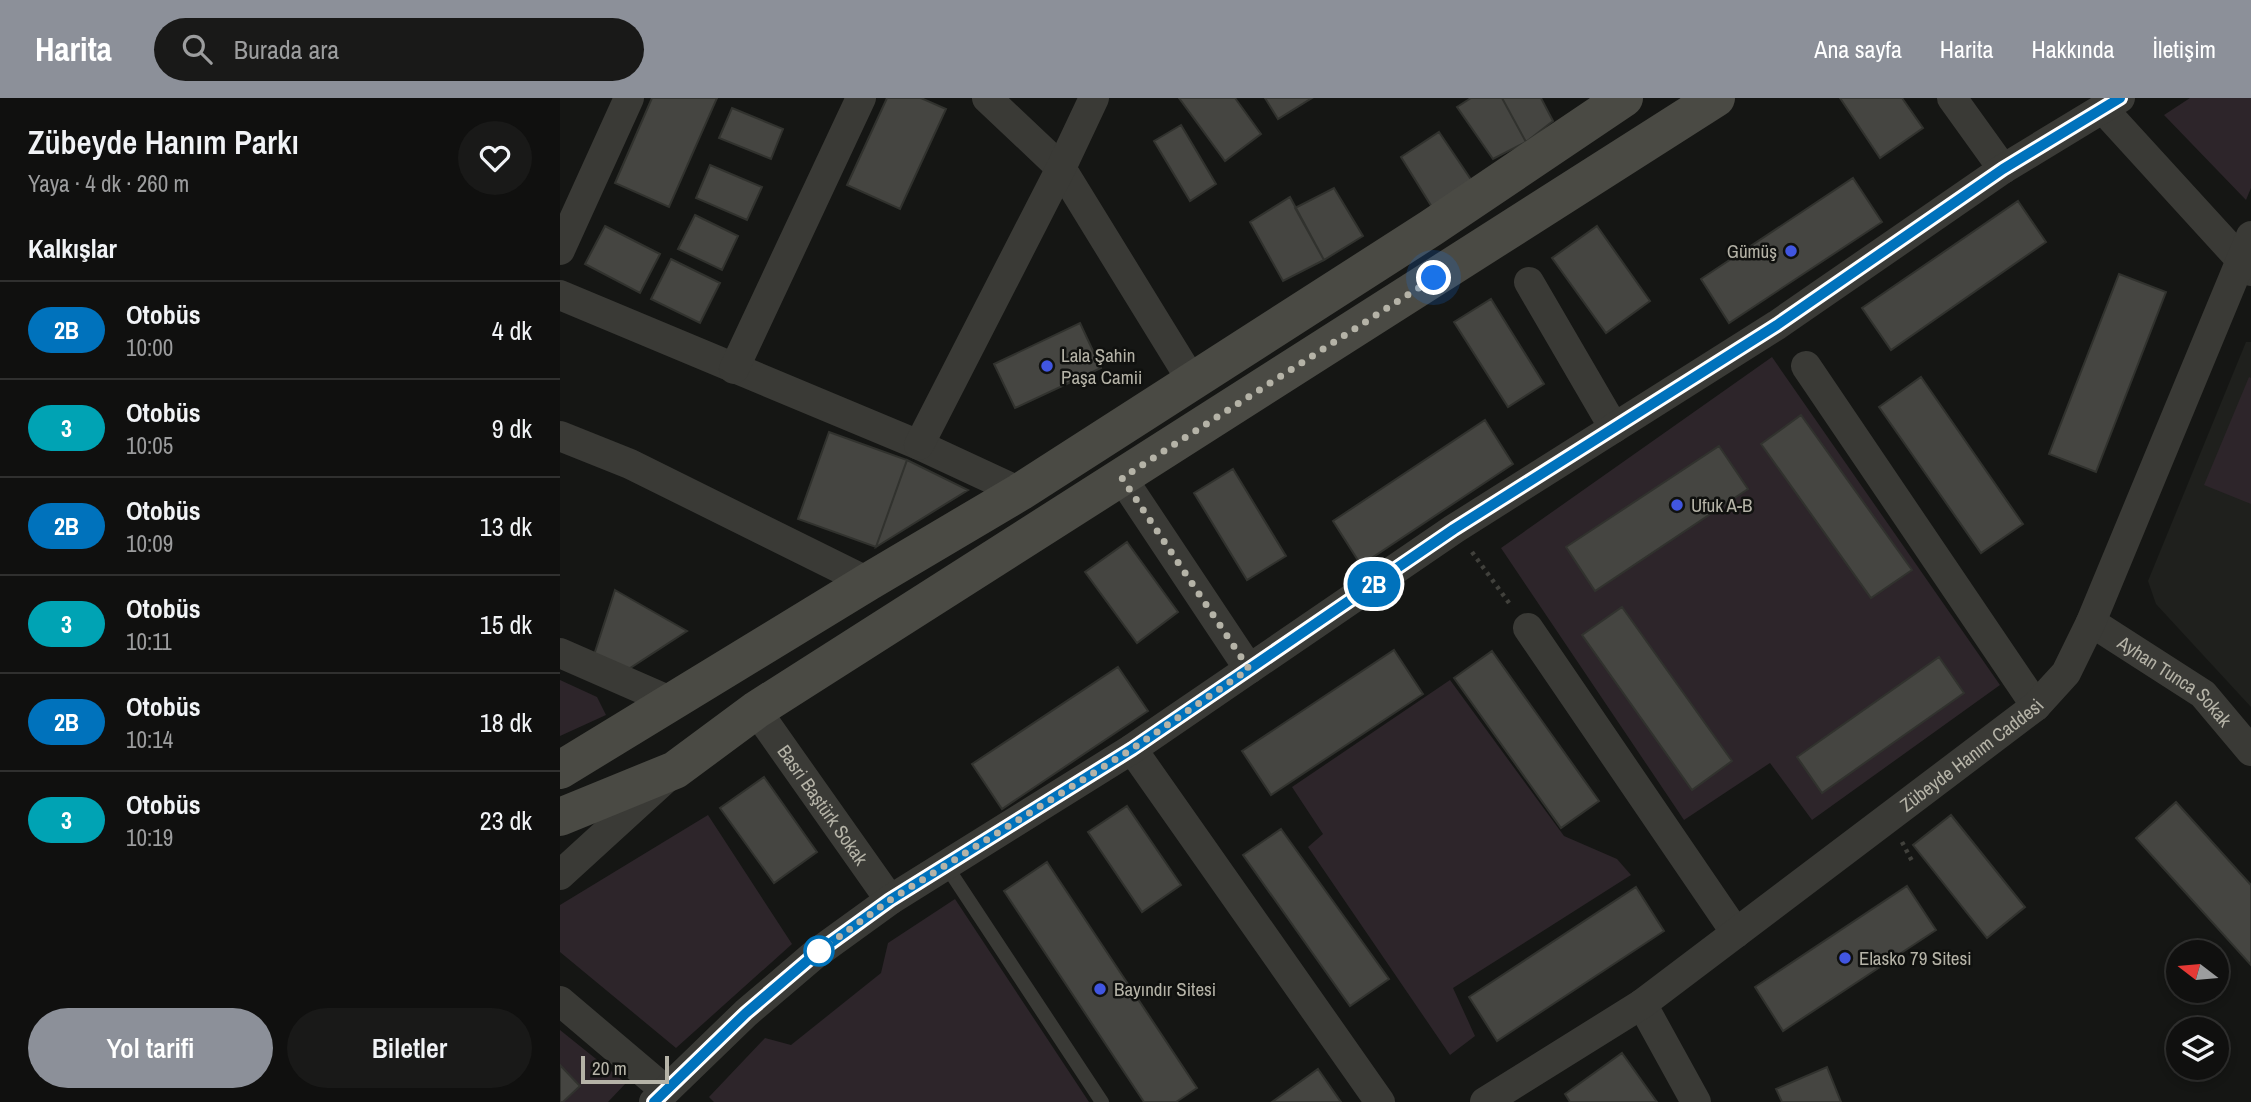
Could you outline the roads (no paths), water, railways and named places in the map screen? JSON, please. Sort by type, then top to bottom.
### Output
[{"type":"main road","points":[[560,770],[670,701],[1020,492],[1431,228],[1624,98]]},
{"type":"main road","points":[[560,817],[675,770],[756,710],[1716,98]]},
{"type":"street","points":[[560,250],[629,98]]},
{"type":"street","points":[[734,369],[861,98]]},
{"type":"street","points":[[987,98],[1061,168],[1192,381]]},
{"type":"street","points":[[919,445],[1094,98]]},
{"type":"street","points":[[1952,98],[2003,169]]},
{"type":"street","points":[[560,1001],[659,1096],[746,1013],[804,963],[890,900],[1132,749],[1454,529],[1777,325],[2003,169],[2111,104],[2248,256]]},
{"type":"street","name":"Zübeyde Hanım Caddesi","points":[[1485,1102],[1642,1004],[2036,706],[2066,673],[2091,622],[2248,256]]},
{"type":"street","points":[[1529,282],[1614,429]]},
{"type":"street","points":[[560,295],[919,445],[1020,492]]},
{"type":"street","points":[[1806,366],[2036,706]]},
{"type":"street","points":[[560,436],[654,475],[868,582]]},
{"type":"street","points":[[1122,478],[1249,669]]},
{"type":"street","name":"Ayhan Tunca Sokak","points":[[2091,622],[2203,694],[2251,751]]},
{"type":"street","points":[[1528,628],[1736,933]]},
{"type":"street","points":[[560,653],[670,701]]},
{"type":"street","name":"Basri Baştürk Sokak","points":[[756,710],[890,900]]},
{"type":"street","points":[[1132,749],[1380,1102]]},
{"type":"street","points":[[560,876],[675,770]]},
{"type":"street","points":[[1642,1004],[1696,1102]]},
{"type":"lane","points":[[945,864],[1102,1102]]},
{"type":"place","name":"Gümüş","points":[[1791,251]]},
{"type":"place","name":"Lala Şahin Paşa Camii","points":[[1047,366]]},
{"type":"place","name":"Ufuk A-B","points":[[1677,505]]},
{"type":"place","name":"Elasko 79 Sitesi","points":[[1845,958]]},
{"type":"place","name":"Bayındır Sitesi","points":[[1100,989]]}]
